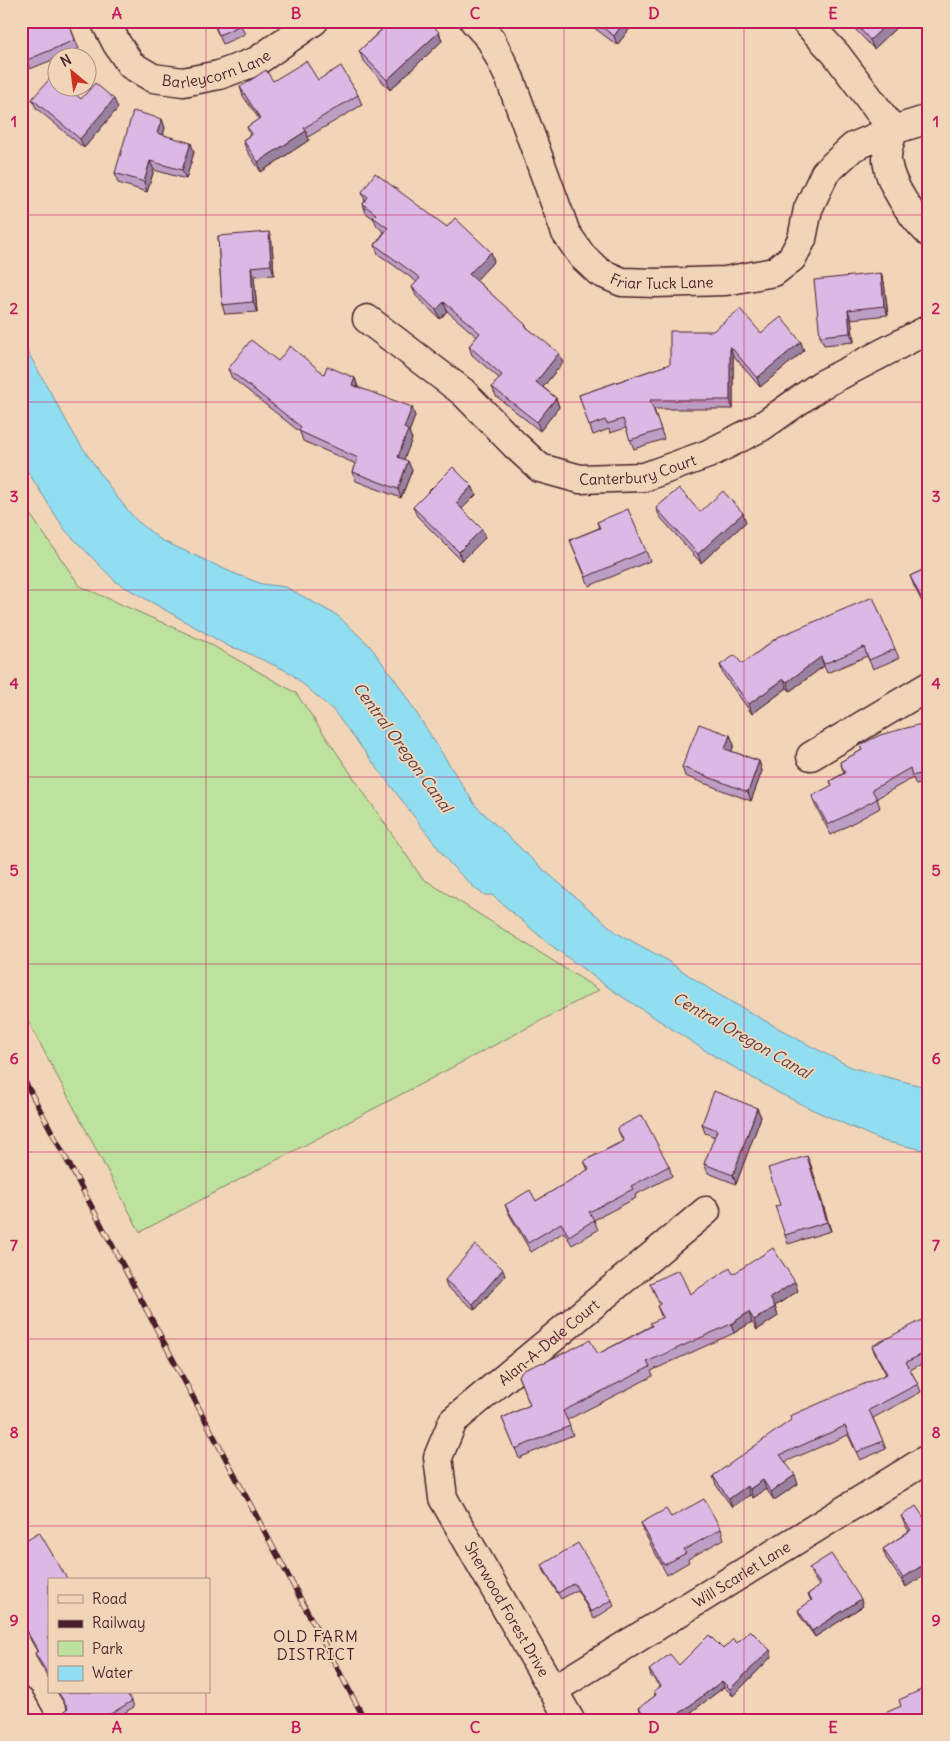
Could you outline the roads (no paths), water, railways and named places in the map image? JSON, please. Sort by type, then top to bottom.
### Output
[{"type":"street","name":"Barleycorn Lane","points":[[105,21],[131,65],[153,78],[183,82],[219,75],[257,61],[314,21]]},
{"type":"street","name":"Friar Tuck Lane","points":[[474,21],[491,40],[510,79],[566,233],[582,256],[599,272],[622,282],[725,281],[774,272],[792,258],[802,239],[808,209],[825,174],[853,147],[892,130],[929,118]]},
{"type":"street","points":[[805,21],[836,54],[892,130],[887,160],[894,184],[917,222],[929,233]]},
{"type":"street","name":"Canterbury Court","points":[[367,318],[464,392],[540,468],[580,479],[644,477],[708,454],[761,427],[821,385],[929,329]]},
{"type":"street","points":[[811,756],[929,686]]},
{"type":"street","name":"Alan-A-Dale Court","points":[[443,1498],[438,1457],[453,1421],[706,1211]]},
{"type":"street","name":"Will Scarlet Lane","points":[[553,1690],[929,1458]]},
{"type":"street","name":"Sherwood Forest Drive","points":[[443,1498],[570,1720]]},
{"type":"street","points":[[21,1702],[31,1720]]},
{"type":"water","name":"Central Oregon Canal","points":[[21,340],[76,438],[113,492],[136,520],[161,540],[262,584],[286,587],[338,616],[369,645],[396,681],[475,805],[537,864],[617,933],[663,958],[714,992],[853,1068],[929,1088],[929,1151],[883,1141],[779,1093],[709,1053],[612,990],[548,943],[492,895],[485,895],[477,890],[451,865],[333,710],[289,672],[239,649],[230,647],[116,582],[65,530],[21,461]]},
{"type":"railway","points":[[21,1074],[365,1720]]},
{"type":"district","name":"OLD FARM DISTRICT","points":[[316,1645]]}]
